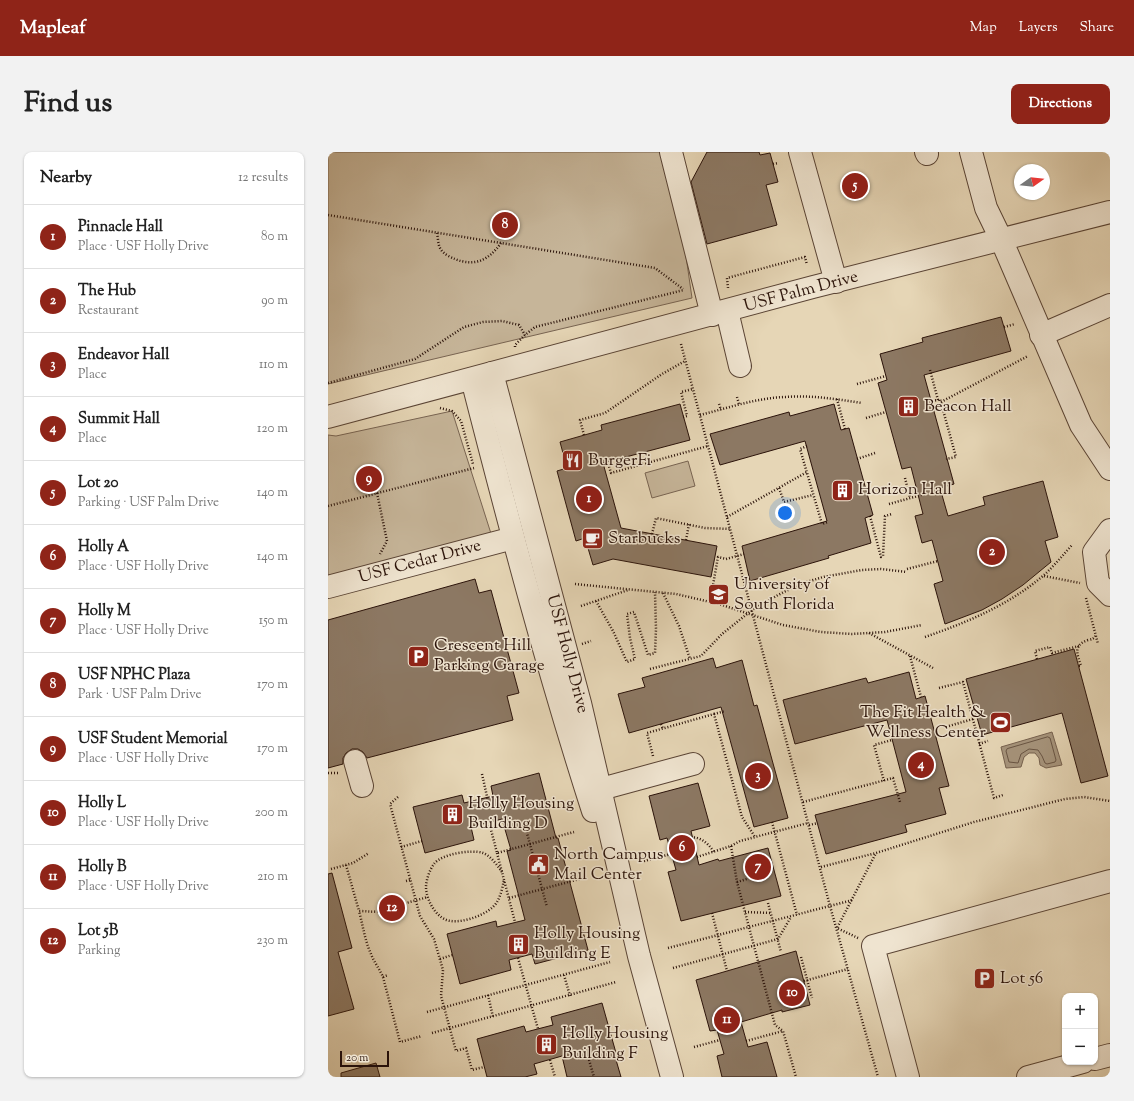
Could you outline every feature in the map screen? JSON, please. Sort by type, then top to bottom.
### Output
[{"type":"street","points":[[671,152],[720,313],[740,366]]},
{"type":"street","points":[[800,152],[836,282]]},
{"type":"street","points":[[971,152],[986,208],[1002,239],[1081,425],[1108,464]]},
{"type":"street","name":"USF Palm Drive","points":[[482,376],[836,282],[1110,212]]},
{"type":"street","points":[[1042,335],[1110,305]]},
{"type":"street","points":[[328,417],[482,376]]},
{"type":"street","name":"USF Holly Drive","points":[[482,376],[513,538],[567,730],[639,956],[672,1077]]},
{"type":"street","name":"USF Holly Drive","points":[[482,376],[580,703],[639,956]]},
{"type":"street","points":[[1110,530],[1094,552],[1098,583],[1110,595]]},
{"type":"street","name":"USF Cedar Drive","points":[[328,587],[513,538]]},
{"type":"street","points":[[355,761],[362,786]]},
{"type":"street","points":[[601,789],[693,764]]},
{"type":"street","points":[[908,1077],[873,946],[1110,881]]},
{"type":"street","points":[[1098,1058],[1110,1055]]},
{"type":"street","points":[[1028,1077],[1072,1065]]},
{"type":"path","points":[[773,164],[778,163]]},
{"type":"path","points":[[328,215],[655,268],[684,289],[688,294]]},
{"type":"path","points":[[437,233],[440,248],[449,257],[462,262],[476,263],[491,255],[501,243]]},
{"type":"path","points":[[728,288],[727,278],[805,257],[808,266]]},
{"type":"path","points":[[516,345],[535,327],[684,289]]},
{"type":"path","points":[[328,383],[414,359],[464,327],[483,322],[502,321],[519,325],[525,335]]},
{"type":"path","points":[[1004,327],[1015,324]]},
{"type":"path","points":[[681,344],[821,867],[830,906],[878,1077]]},
{"type":"path","points":[[931,401],[939,401],[1028,356]]},
{"type":"path","points":[[584,435],[580,420],[605,413],[662,374],[685,361]]},
{"type":"path","points":[[930,370],[956,457],[946,459]]},
{"type":"path","points":[[857,384],[886,376]]},
{"type":"path","points":[[684,417],[687,416],[681,392],[693,389]]},
{"type":"path","points":[[700,415],[739,404],[784,397],[811,396],[862,403]]},
{"type":"path","points":[[737,397],[739,404]]},
{"type":"path","points":[[837,399],[845,429]]},
{"type":"path","points":[[719,404],[721,410]]},
{"type":"path","points":[[328,506],[474,468],[461,422],[452,411]]},
{"type":"path","points":[[866,418],[886,412]]},
{"type":"path","points":[[603,464],[608,463],[611,473],[708,446]]},
{"type":"path","points":[[807,446],[800,449],[822,524],[828,522]]},
{"type":"path","points":[[857,459],[875,453]]},
{"type":"path","points":[[727,517],[807,472]]},
{"type":"path","points":[[905,478],[910,498]]},
{"type":"path","points":[[779,488],[784,502],[814,494]]},
{"type":"path","points":[[889,504],[925,494],[924,492]]},
{"type":"path","points":[[376,560],[387,541],[377,493]]},
{"type":"path","points":[[870,516],[881,557],[883,556],[885,516],[892,514]]},
{"type":"path","points":[[652,534],[656,518],[705,528],[730,529]]},
{"type":"path","points":[[686,540],[689,524]]},
{"type":"path","points":[[925,637],[959,626],[1014,598],[1043,575],[1072,545]]},
{"type":"path","points":[[710,602],[715,566],[718,558],[726,559],[744,554]]},
{"type":"path","points":[[650,669],[701,656],[722,634],[752,610],[800,584],[823,577],[862,570],[907,570],[938,561]]},
{"type":"path","points":[[1043,575],[1082,584]]},
{"type":"path","points":[[575,584],[676,594],[710,602],[783,625],[821,632],[852,634],[885,632],[922,625]]},
{"type":"path","points":[[582,606],[630,590]]},
{"type":"path","points":[[596,601],[613,631],[627,662],[635,659],[630,638],[627,614],[634,612],[648,655],[656,653],[655,592]]},
{"type":"path","points":[[663,593],[679,626],[690,659]]},
{"type":"path","points":[[868,633],[933,668]]},
{"type":"path","points":[[1037,659],[1035,651],[1050,647],[1052,653],[1079,646],[1093,639],[1096,635]]},
{"type":"path","points":[[580,644],[591,641]]},
{"type":"path","points":[[1079,646],[1077,651],[1081,666],[1079,666]]},
{"type":"path","points":[[910,656],[921,697]]},
{"type":"path","points":[[939,688],[963,682],[994,798],[1002,795]]},
{"type":"path","points":[[968,702],[972,700]]},
{"type":"path","points":[[714,714],[725,711]]},
{"type":"path","points":[[949,726],[973,719]]},
{"type":"path","points":[[661,724],[663,729]]},
{"type":"path","points":[[952,736],[976,730]]},
{"type":"path","points":[[884,781],[874,745],[892,740]]},
{"type":"path","points":[[980,744],[988,741]]},
{"type":"path","points":[[482,774],[488,801]]},
{"type":"path","points":[[803,802],[894,778],[900,802]]},
{"type":"path","points":[[398,797],[390,804],[420,916],[434,939],[440,958],[443,970],[441,996],[455,1051],[466,1048],[472,1070],[484,1067]]},
{"type":"path","points":[[821,867],[974,822],[1065,799],[1084,797],[1110,801]]},
{"type":"path","points":[[489,822],[515,922]]},
{"type":"path","points":[[772,822],[797,915]]},
{"type":"path","points":[[697,857],[731,846],[740,841],[774,831],[818,823]]},
{"type":"path","points":[[525,826],[547,907]]},
{"type":"path","points":[[497,853],[574,832]]},
{"type":"path","points":[[688,838],[692,837],[702,840],[710,846],[714,852]]},
{"type":"path","points":[[401,847],[422,841]]},
{"type":"path","points":[[731,846],[737,882],[775,1025],[783,1031],[796,1077]]},
{"type":"path","points":[[502,872],[496,864],[482,853],[468,852],[450,855],[435,862],[429,873],[426,886],[428,897],[433,908],[441,917],[451,921],[467,920],[484,913],[496,904],[503,887],[504,879]]},
{"type":"path","points":[[837,928],[853,900],[876,852]]},
{"type":"path","points":[[331,869],[353,863],[369,853]]},
{"type":"path","points":[[644,861],[671,854]]},
{"type":"path","points":[[346,865],[370,953],[374,961],[379,966],[400,1042],[422,1036]]},
{"type":"path","points":[[509,898],[587,877]]},
{"type":"path","points":[[737,882],[747,879]]},
{"type":"path","points":[[406,881],[410,880]]},
{"type":"path","points":[[399,905],[428,897]]},
{"type":"path","points":[[668,948],[853,900]]},
{"type":"path","points":[[768,903],[781,952]]},
{"type":"path","points":[[359,912],[376,912],[384,910]]},
{"type":"path","points":[[745,912],[771,913]]},
{"type":"path","points":[[712,913],[727,971]]},
{"type":"path","points":[[673,968],[778,939],[791,916]]},
{"type":"path","points":[[837,928],[858,938]]},
{"type":"path","points":[[440,958],[452,955]]},
{"type":"path","points":[[801,957],[805,980],[812,998]]},
{"type":"path","points":[[518,958],[538,1029]]},
{"type":"path","points":[[427,1012],[610,962]]},
{"type":"path","points":[[805,980],[848,969]]},
{"type":"path","points":[[382,977],[388,974]]},
{"type":"path","points":[[564,975],[570,996]]},
{"type":"path","points":[[432,1034],[616,982]]},
{"type":"path","points":[[488,995],[493,1017]]},
{"type":"path","points":[[746,1041],[783,1031]]},
{"type":"path","points":[[694,1046],[720,1040]]},
{"type":"path","points":[[550,1060],[555,1077]]},
{"type":"path","points":[[589,1060],[594,1077]]},
{"type":"shaded area","points":[[671,152],[692,298],[328,384],[328,153]]},
{"type":"shaded area","points":[[452,411],[494,543],[328,584],[328,435],[336,436]]},
{"type":"shaded area","points":[[688,461],[695,486],[652,498],[645,473]]},
{"type":"water","points":[[1052,732],[1062,765],[1046,768],[1040,765],[1039,758],[1035,753],[1029,753],[1024,757],[1021,767],[1006,768],[1001,747]]},
{"type":"building","points":[[707,152],[759,152],[760,155],[770,153],[778,182],[766,185],[777,225],[707,244],[691,182]]},
{"type":"building","points":[[1001,317],[1011,351],[924,375],[954,484],[940,488],[948,516],[985,505],[983,497],[1043,481],[1058,537],[1045,541],[1051,562],[1023,585],[982,610],[945,624],[934,584],[943,581],[932,540],[922,543],[915,516],[923,514],[911,467],[902,469],[878,383],[887,380],[880,354],[923,342],[922,338]]},
{"type":"building","points":[[680,404],[690,440],[603,463],[621,528],[717,546],[711,577],[613,559],[593,565],[585,538],[576,541],[557,471],[567,468],[560,442],[602,430],[601,425]]},
{"type":"building","name":"Horizon Hall","points":[[834,404],[841,430],[849,428],[873,515],[865,518],[871,543],[828,556],[829,558],[750,581],[742,546],[827,521],[805,441],[720,465],[710,434],[789,412],[790,416]]},
{"type":"building","name":"Crescent Hill Parking Garage","points":[[475,579],[479,593],[491,590],[519,693],[507,696],[513,720],[367,758],[363,752],[358,749],[352,749],[346,753],[343,758],[343,764],[328,768],[328,620]]},
{"type":"building","name":"The Fit Health & Wellness Center","points":[[1074,649],[1108,776],[1081,783],[1062,713],[982,735],[966,679]]},
{"type":"building","points":[[713,658],[716,668],[742,660],[754,706],[757,705],[788,818],[754,827],[721,707],[629,733],[618,694],[645,687],[642,678]]},
{"type":"building","points":[[909,672],[916,699],[925,696],[949,786],[939,788],[946,814],[905,825],[907,832],[826,854],[815,815],[906,792],[887,720],[795,744],[783,700],[866,678],[868,683]]},
{"type":"building","points":[[539,773],[588,950],[535,964],[532,954],[509,960],[511,970],[460,984],[447,934],[496,921],[497,927],[525,920],[507,851],[511,850],[502,819],[471,827],[474,840],[425,853],[413,807],[462,795],[464,803],[493,796],[491,786]]},
{"type":"building","points":[[698,783],[710,826],[691,831],[699,865],[718,859],[719,861],[768,848],[781,896],[681,921],[668,872],[676,870],[667,838],[660,840],[649,796]]},
{"type":"building","points":[[332,873],[352,948],[338,952],[354,1009],[328,1016],[328,874]]},
{"type":"building","points":[[796,951],[810,1005],[782,1012],[782,1010],[741,1022],[748,1047],[767,1042],[777,1077],[722,1077],[717,1056],[724,1054],[717,1030],[710,1031],[696,980]]},
{"type":"building","name":"Holly Housing Building F","points":[[602,1003],[621,1077],[567,1077],[562,1056],[534,1064],[537,1074],[525,1077],[487,1077],[477,1039],[524,1026],[526,1032],[553,1025],[551,1017]]},
{"type":"building","points":[[376,1063],[380,1077],[341,1077],[341,1073]]},
{"type":"place","name":"Lot 20","points":[[855,186]]},
{"type":"place","name":"USF NPHC Plaza","points":[[505,225]]},
{"type":"place","name":"Beacon Hall","points":[[909,407]]},
{"type":"place","name":"BurgerFi","points":[[572,461]]},
{"type":"place","name":"USF Student Memorial","points":[[369,479]]},
{"type":"place","name":"Horizon Hall","points":[[842,490]]},
{"type":"place","name":"Pinnacle Hall","points":[[589,499]]},
{"type":"place","name":"Starbucks","points":[[593,539]]},
{"type":"place","name":"The Hub","points":[[992,552]]},
{"type":"place","name":"University of South Florida","points":[[719,595]]},
{"type":"place","name":"Crescent Hill Parking Garage","points":[[418,656]]},
{"type":"place","name":"The Fit Health & Wellness Center","points":[[1001,723]]},
{"type":"place","name":"Summit Hall","points":[[921,765]]},
{"type":"place","name":"Endeavor Hall","points":[[758,776]]},
{"type":"place","name":"Holly Housing Building D","points":[[452,814]]},
{"type":"place","name":"Holly A","points":[[682,848]]},
{"type":"place","name":"North Campus Mail Center","points":[[538,865]]},
{"type":"place","name":"Holly M","points":[[758,867]]},
{"type":"place","name":"Lot 5B","points":[[392,908]]},
{"type":"place","name":"Holly Housing Building E","points":[[518,944]]},
{"type":"place","name":"Lot 56","points":[[984,979]]},
{"type":"place","name":"Holly L","points":[[792,993]]},
{"type":"place","name":"Holly B","points":[[727,1020]]},
{"type":"place","name":"Holly Housing Building F","points":[[546,1044]]}]
